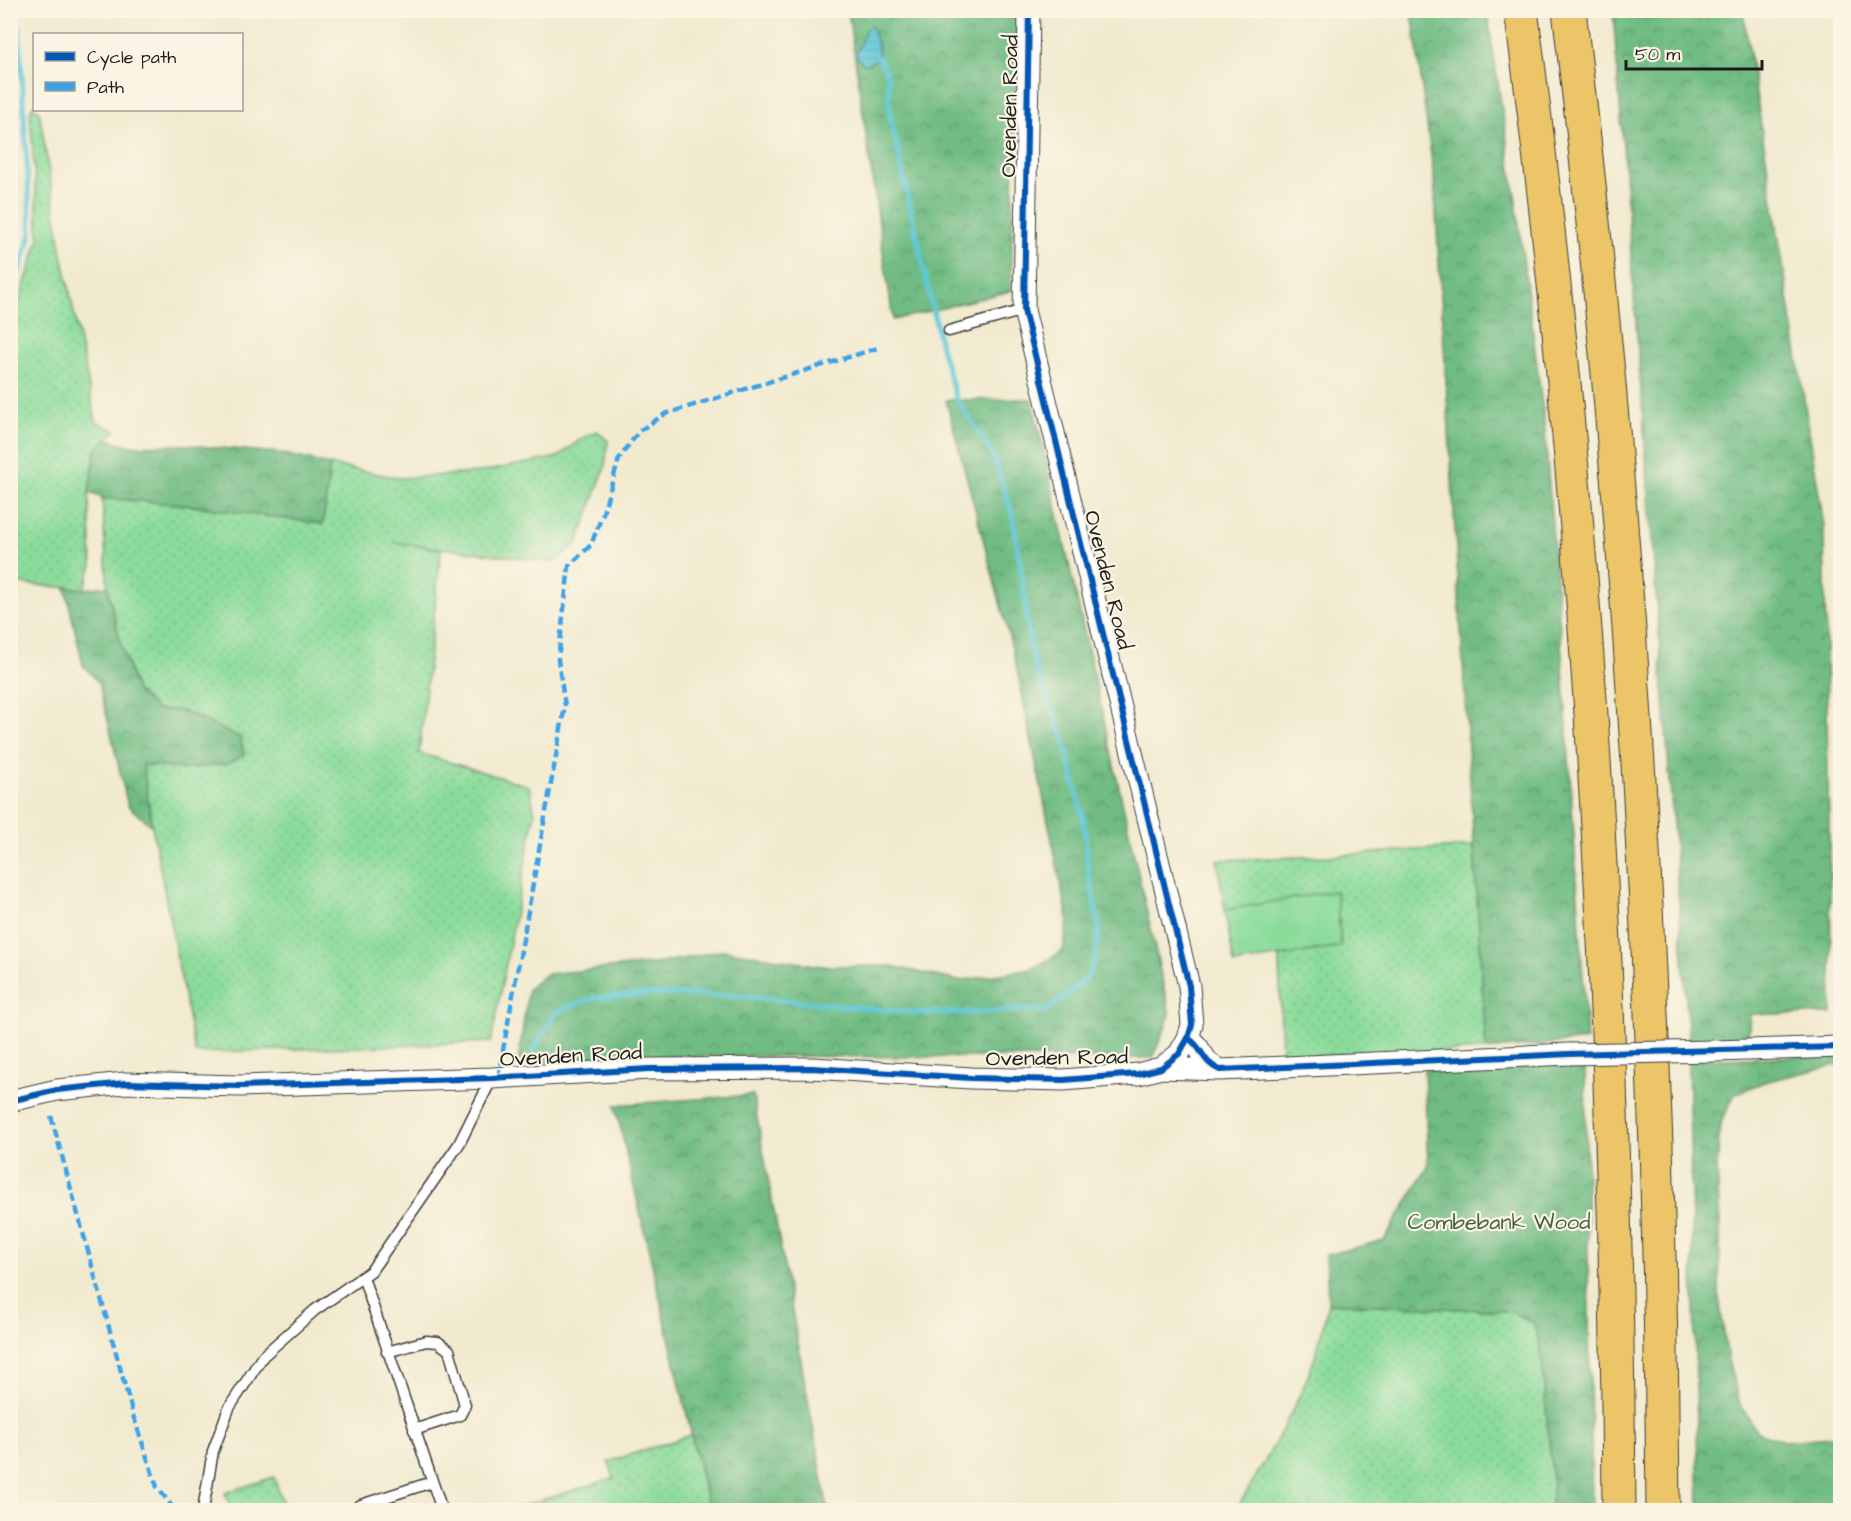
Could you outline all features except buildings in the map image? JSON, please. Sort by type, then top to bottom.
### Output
[{"type":"highway","points":[[1521,10],[1557,312],[1589,698],[1610,1098],[1619,1510]]},
{"type":"highway","points":[[1569,10],[1604,329],[1634,704],[1649,949],[1656,1128],[1663,1510]]},
{"type":"street","name":"Ovenden Road","points":[[10,1101],[57,1090],[125,1083],[240,1086],[492,1078],[650,1069],[812,1068],[971,1078],[1064,1080],[1138,1074],[1161,1068],[1179,1054],[1192,1025],[1189,986],[1024,310],[1029,10]]},
{"type":"street","points":[[1188,1038],[1196,1043],[1207,1064],[1220,1070]]},
{"type":"street","points":[[1161,1068],[1220,1070],[1569,1054],[1840,1047]]},
{"type":"lane","points":[[949,331],[1024,310]]},
{"type":"lane","points":[[202,1510],[213,1451],[229,1408],[263,1356],[315,1310],[371,1271],[459,1144],[492,1078]]},
{"type":"lane","points":[[363,1277],[442,1510]]},
{"type":"lane","points":[[387,1352],[426,1341],[438,1342],[449,1350],[465,1405],[459,1415],[414,1430]]},
{"type":"lane","points":[[352,1510],[432,1482]]},
{"type":"green space","points":[[848,11],[1017,11],[1011,291],[893,320]]},
{"type":"green space","points":[[1412,11],[1487,11],[1515,194],[1544,420],[1564,682],[1587,1040],[1486,1050],[1434,179]]},
{"type":"green space","points":[[1613,11],[1743,11],[1824,526],[1832,1014],[1750,1014],[1748,1040],[1689,1040]]},
{"type":"green space","points":[[33,106],[33,111],[39,111],[62,254],[96,422],[116,431],[96,449],[89,493],[92,566],[84,589],[11,583],[11,328],[39,238],[30,111]]},
{"type":"green space","points":[[1032,399],[1170,1015],[1153,1058],[603,1057],[518,1065],[528,989],[546,974],[661,963],[724,950],[820,966],[891,966],[958,981],[1032,969],[1063,951],[1068,919],[1014,655],[946,400]]},
{"type":"green space","points":[[597,431],[608,441],[605,467],[578,542],[554,562],[393,542],[441,549],[419,753],[529,786],[535,812],[491,1042],[195,1053],[152,826],[143,765],[183,769],[227,764],[244,754],[240,737],[181,711],[157,710],[136,691],[120,641],[108,591],[102,498],[188,505],[323,524],[330,465],[400,478],[476,473],[558,457],[581,439]]},
{"type":"green space","points":[[107,439],[130,446],[186,445],[280,453],[330,465],[323,524],[188,505],[102,498],[89,493],[96,449]]},
{"type":"green space","points":[[107,586],[120,641],[136,691],[157,710],[178,710],[240,737],[244,755],[227,764],[183,769],[143,765],[152,826],[128,806],[99,683],[83,665],[65,587],[84,589]]},
{"type":"green space","points":[[1474,846],[1486,1050],[1282,1057],[1279,957],[1341,946],[1336,892],[1225,910],[1217,860],[1329,856]]},
{"type":"green space","points":[[1336,891],[1341,946],[1234,964],[1225,910]]},
{"type":"green space","points":[[1840,1055],[1840,1064],[1764,1082],[1735,1094],[1720,1125],[1717,1168],[1720,1226],[1719,1298],[1728,1360],[1740,1404],[1757,1432],[1785,1441],[1840,1436],[1840,1510],[1699,1510],[1688,1060]]},
{"type":"green space","name":"Combebank Wood","points":[[1585,1064],[1592,1510],[1550,1510],[1553,1485],[1541,1348],[1533,1322],[1509,1311],[1328,1303],[1326,1255],[1384,1240],[1428,1167],[1424,1069]]},
{"type":"green space","points":[[753,1095],[828,1510],[709,1510],[615,1105]]},
{"type":"green space","points":[[1328,1303],[1509,1311],[1533,1322],[1541,1347],[1553,1485],[1550,1510],[1236,1510],[1298,1399],[1313,1364]]},
{"type":"green space","points":[[691,1435],[709,1510],[509,1510],[614,1478],[608,1462]]},
{"type":"green space","points":[[274,1477],[285,1510],[232,1510],[225,1493]]},
{"type":"water","points":[[871,26],[878,46],[879,58],[868,64],[862,63],[856,56],[865,30]]},
{"type":"waterway","points":[[10,300],[31,234],[19,27],[12,10]]},
{"type":"waterway","points":[[532,1053],[556,1012],[593,998],[652,994],[743,996],[916,1013],[1044,1011],[1067,996],[1088,976],[1096,955],[1099,927],[1088,869],[1084,821],[1064,739],[1034,663],[1012,513],[992,453],[956,398],[941,347],[890,115],[888,77],[879,58]]},
{"type":"marked path","points":[[498,1078],[565,706],[558,660],[569,566],[591,545],[619,459],[639,431],[665,414],[878,348]]},
{"type":"marked path","points":[[51,1116],[133,1415],[157,1487],[175,1510]]},
{"type":"cycle path","points":[[10,1101],[57,1090],[125,1083],[240,1086],[492,1078],[649,1069],[812,1068],[971,1078],[1063,1080],[1138,1074],[1161,1068],[1179,1054],[1192,1025],[1189,986],[1024,310],[1029,10]]},
{"type":"cycle path","points":[[1188,1038],[1205,1058],[1220,1070],[1569,1054],[1840,1047]]}]
